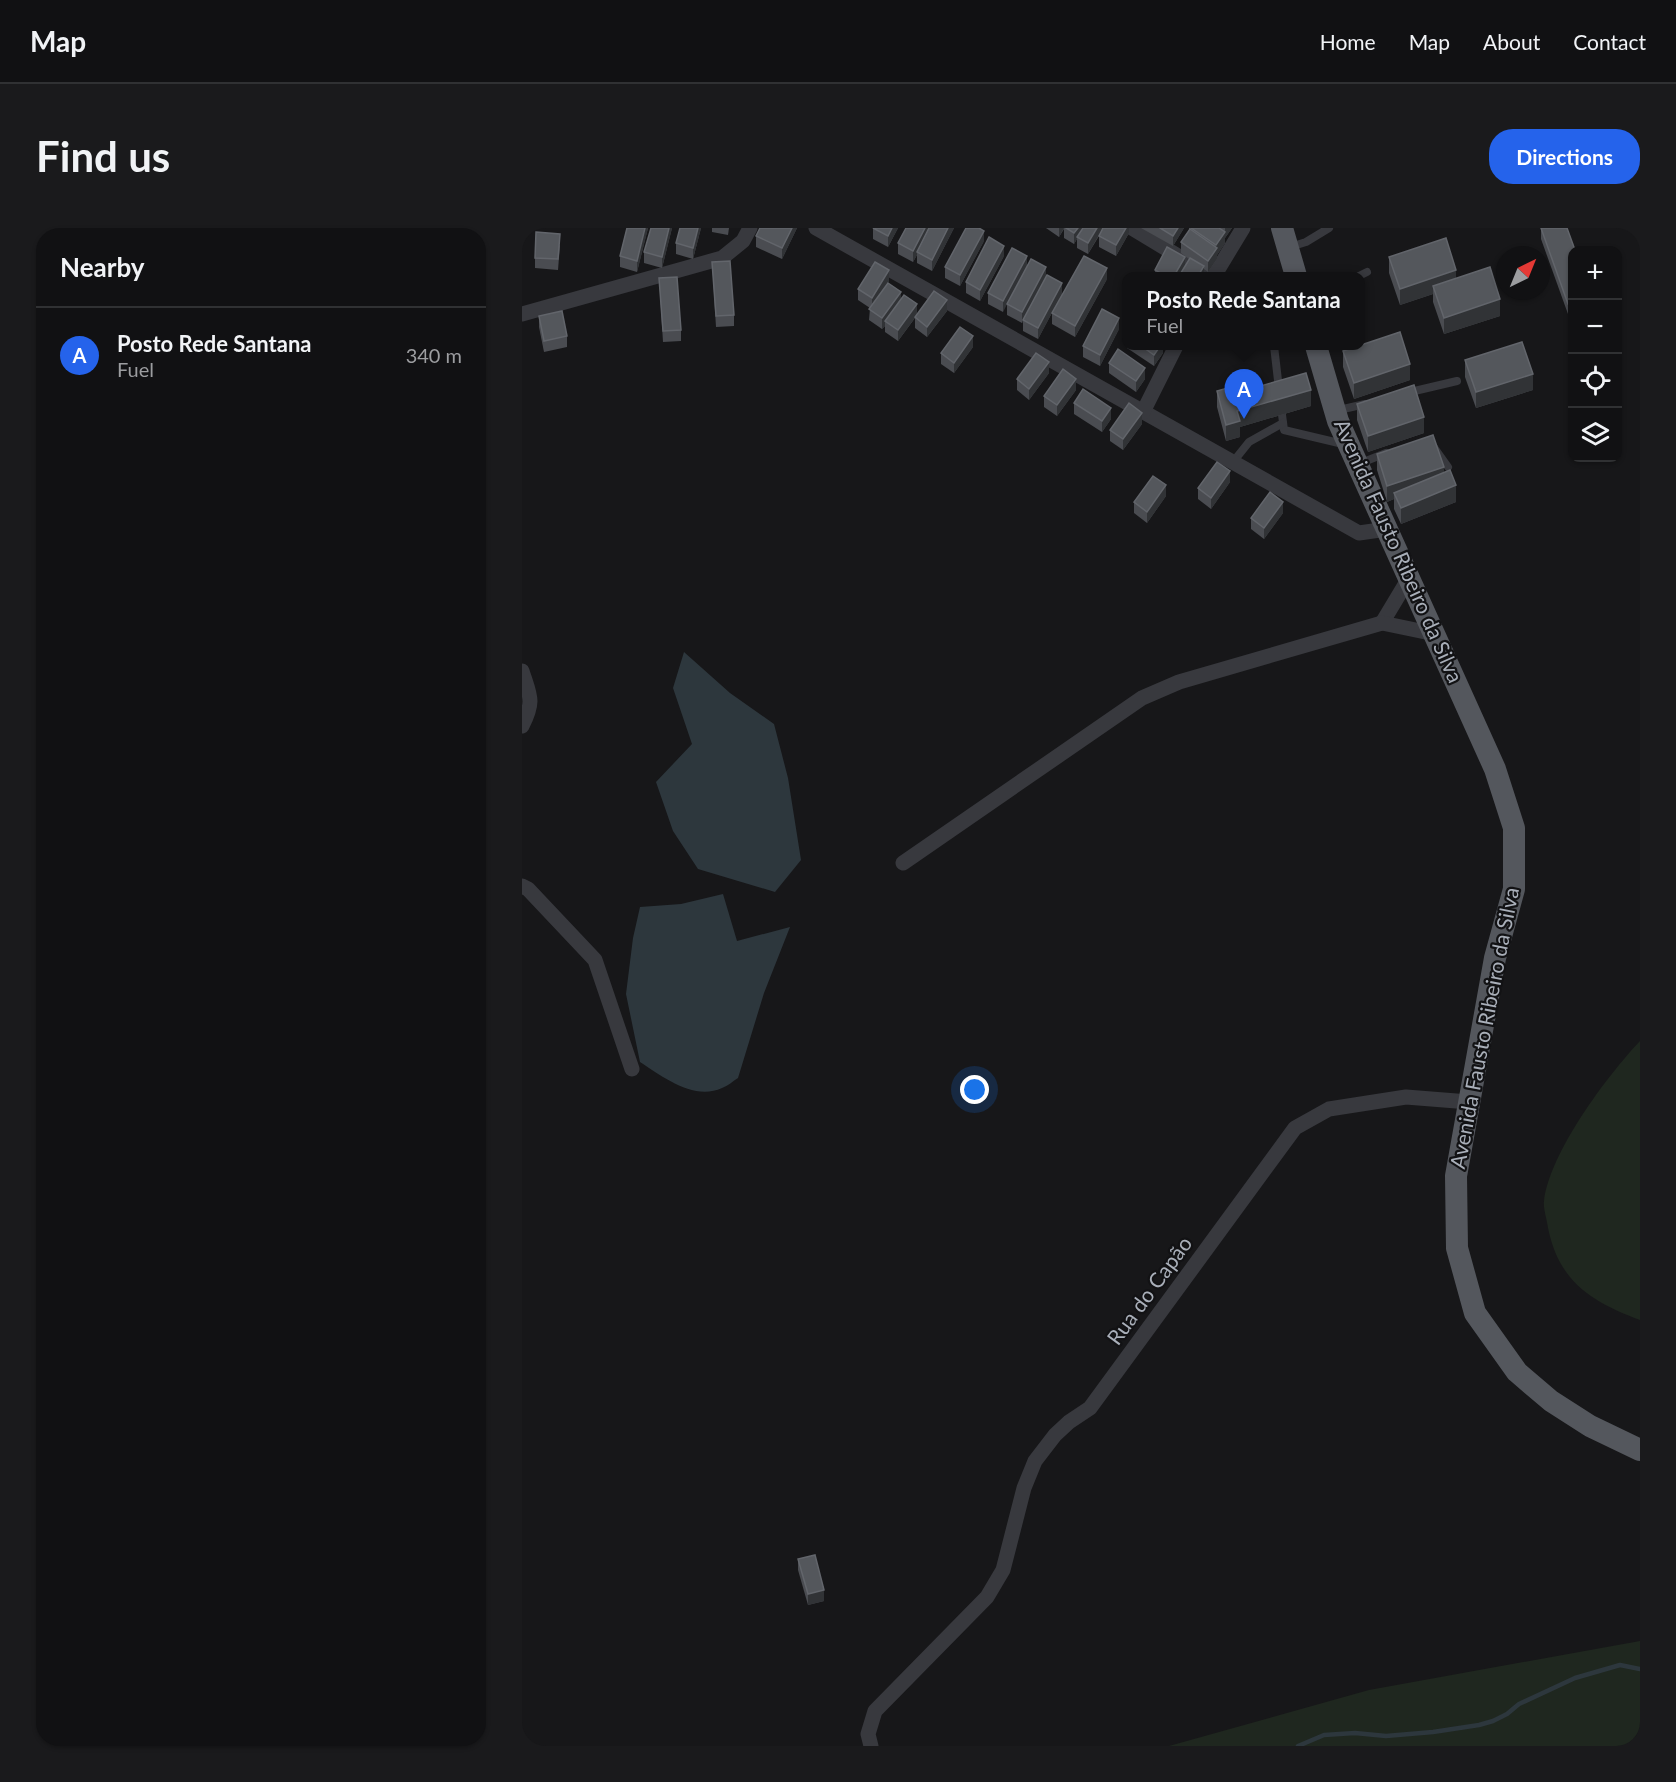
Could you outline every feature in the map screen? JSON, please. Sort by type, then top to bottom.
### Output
[{"type":"main road","points":[[1285,238],[1292,272]]},
{"type":"main road","name":"Avenida Fausto Ribeiro da Silva","points":[[1317,350],[1335,411],[1495,769],[1514,828],[1514,889],[1495,958],[1456,1176],[1458,1248],[1476,1313],[1517,1372],[1544,1395],[1590,1426],[1640,1450]]},
{"type":"street","points":[[522,315],[722,258],[743,241],[750,228]]},
{"type":"street","points":[[816,228],[1359,533],[1387,529]]},
{"type":"street","points":[[1132,228],[1206,272]]},
{"type":"street","points":[[1216,272],[1243,228]]},
{"type":"street","points":[[1143,412],[1174,350]]},
{"type":"street","points":[[1382,623],[1409,578]]},
{"type":"street","points":[[903,863],[1142,698],[1179,682],[1382,623],[1435,634]]},
{"type":"street","points":[[522,671],[531,697],[530,711],[522,726]]},
{"type":"street","points":[[522,886],[528,889],[595,960],[632,1069]]},
{"type":"street","name":"Rua do Capão","points":[[871,1746],[868,1734],[875,1711],[987,1597],[1003,1570],[1024,1488],[1035,1461],[1055,1435],[1090,1408],[1295,1128],[1329,1109],[1406,1098],[1469,1102]]},
{"type":"lane","points":[[1285,238],[1306,242],[1329,228]]},
{"type":"lane","points":[[1275,350],[1284,430],[1354,455],[1393,450]]},
{"type":"lane","points":[[1401,394],[1456,381]]},
{"type":"lane","points":[[1335,411],[1368,403]]},
{"type":"lane","points":[[1233,462],[1249,442],[1283,423]]},
{"type":"lane","points":[[1425,441],[1435,448],[1448,466]]},
{"type":"shaded area","points":[[684,652],[730,693],[774,724],[788,778],[801,860],[775,892],[698,869],[673,831],[656,782],[692,744],[673,688]]},
{"type":"shaded area","points":[[723,894],[737,941],[790,927],[764,993],[738,1078],[722,1088],[701,1092],[679,1086],[640,1062],[626,994],[633,938],[640,907],[681,904]]},
{"type":"shaded area","points":[[1640,1041],[1640,1320],[1607,1306],[1580,1288],[1569,1276],[1553,1247],[1544,1201],[1548,1181],[1568,1138],[1597,1094]]},
{"type":"shaded area","points":[[1640,1641],[1640,1746],[1169,1746],[1369,1690]]},
{"type":"building","points":[[627,228],[645,228],[637,261],[620,256]]},
{"type":"building","points":[[651,228],[669,228],[662,257],[644,252]]},
{"type":"building","points":[[680,228],[698,228],[693,248],[676,243]]},
{"type":"building","points":[[760,228],[792,228],[782,248],[756,236]]},
{"type":"building","points":[[873,228],[892,228],[888,236]]},
{"type":"building","points":[[906,228],[925,228],[913,251],[898,243]]},
{"type":"building","points":[[929,228],[948,228],[932,260],[917,252]]},
{"type":"building","points":[[966,228],[979,228],[984,231],[960,275],[945,267]]},
{"type":"building","points":[[1066,228],[1078,228],[1074,233]]},
{"type":"building","points":[[1083,228],[1097,228],[1088,243],[1077,237]]},
{"type":"building","points":[[1103,228],[1126,228],[1116,245],[1099,236]]},
{"type":"building","points":[[1160,228],[1178,228],[1173,236]]},
{"type":"building","points":[[1191,228],[1219,228],[1225,232],[1216,245]]},
{"type":"building","points":[[1541,228],[1567,228],[1574,246],[1568,246],[1568,304],[1550,253],[1550,246],[1547,246]]},
{"type":"building","points":[[1190,229],[1217,248],[1208,261],[1181,242]]},
{"type":"building","points":[[536,232],[560,234],[558,259],[535,258]]},
{"type":"building","points":[[989,237],[1004,246],[980,290],[966,282]]},
{"type":"building","points":[[1446,238],[1456,270],[1400,289],[1389,257]]},
{"type":"building","points":[[1167,247],[1185,257],[1176,272],[1155,270]]},
{"type":"building","points":[[1012,248],[1027,256],[1003,301],[988,293]]},
{"type":"building","points":[[1084,256],[1107,268],[1075,326],[1052,313]]},
{"type":"building","points":[[1190,258],[1204,266],[1200,272],[1181,272]]},
{"type":"building","points":[[1031,259],[1046,267],[1022,312],[1007,304]]},
{"type":"building","points":[[730,261],[734,315],[716,316],[712,262]]},
{"type":"building","points":[[875,262],[889,270],[872,298],[858,289]]},
{"type":"building","points":[[1490,267],[1496,286],[1497,300],[1444,318],[1433,286]]},
{"type":"building","points":[[1047,275],[1062,283],[1038,328],[1023,320]]},
{"type":"building","points":[[677,277],[681,330],[663,331],[659,278]]},
{"type":"building","points":[[888,283],[901,292],[882,318],[869,309]]},
{"type":"building","points":[[934,291],[947,300],[927,327],[915,317]]},
{"type":"building","points":[[904,295],[917,304],[898,330],[885,321]]},
{"type":"building","points":[[1102,309],[1119,318],[1100,355],[1083,346]]},
{"type":"building","points":[[562,311],[567,336],[544,341],[539,316]]},
{"type":"building","points":[[960,327],[973,336],[954,363],[941,353]]},
{"type":"building","points":[[1400,332],[1410,364],[1354,383],[1343,351],[1365,350],[1365,344]]},
{"type":"building","points":[[1522,342],[1533,374],[1476,392],[1465,360]]},
{"type":"building","points":[[1118,349],[1145,368],[1136,381],[1109,363]]},
{"type":"building","points":[[1147,350],[1158,350],[1154,355]]},
{"type":"building","points":[[1036,353],[1049,362],[1029,389],[1017,379]]},
{"type":"building","points":[[1063,369],[1076,379],[1057,405],[1044,396]]},
{"type":"building","points":[[1306,373],[1311,390],[1237,411],[1240,421],[1226,425],[1217,391],[1231,387],[1236,393]]},
{"type":"building","points":[[1414,385],[1424,417],[1368,436],[1357,404]]},
{"type":"building","points":[[1083,389],[1111,408],[1102,421],[1074,403]]},
{"type":"building","points":[[1129,403],[1142,413],[1123,439],[1110,430]]},
{"type":"building","points":[[1433,435],[1444,467],[1387,486],[1377,454]]},
{"type":"building","points":[[1217,462],[1230,471],[1211,498],[1198,488]]},
{"type":"building","points":[[1450,470],[1456,485],[1401,508],[1394,493]]},
{"type":"building","points":[[1153,476],[1166,485],[1147,512],[1134,502]]},
{"type":"building","points":[[1270,492],[1283,502],[1264,528],[1251,518]]},
{"type":"building","points":[[815,1555],[824,1590],[808,1594],[798,1559]]},
{"type":"waterway","points":[[1298,1746],[1324,1735],[1355,1733],[1386,1736],[1479,1725],[1493,1721],[1507,1714],[1519,1704],[1575,1678],[1620,1665],[1640,1669]]},
{"type":"place","name":"Posto Rede Santana","points":[[1244,419]]}]
